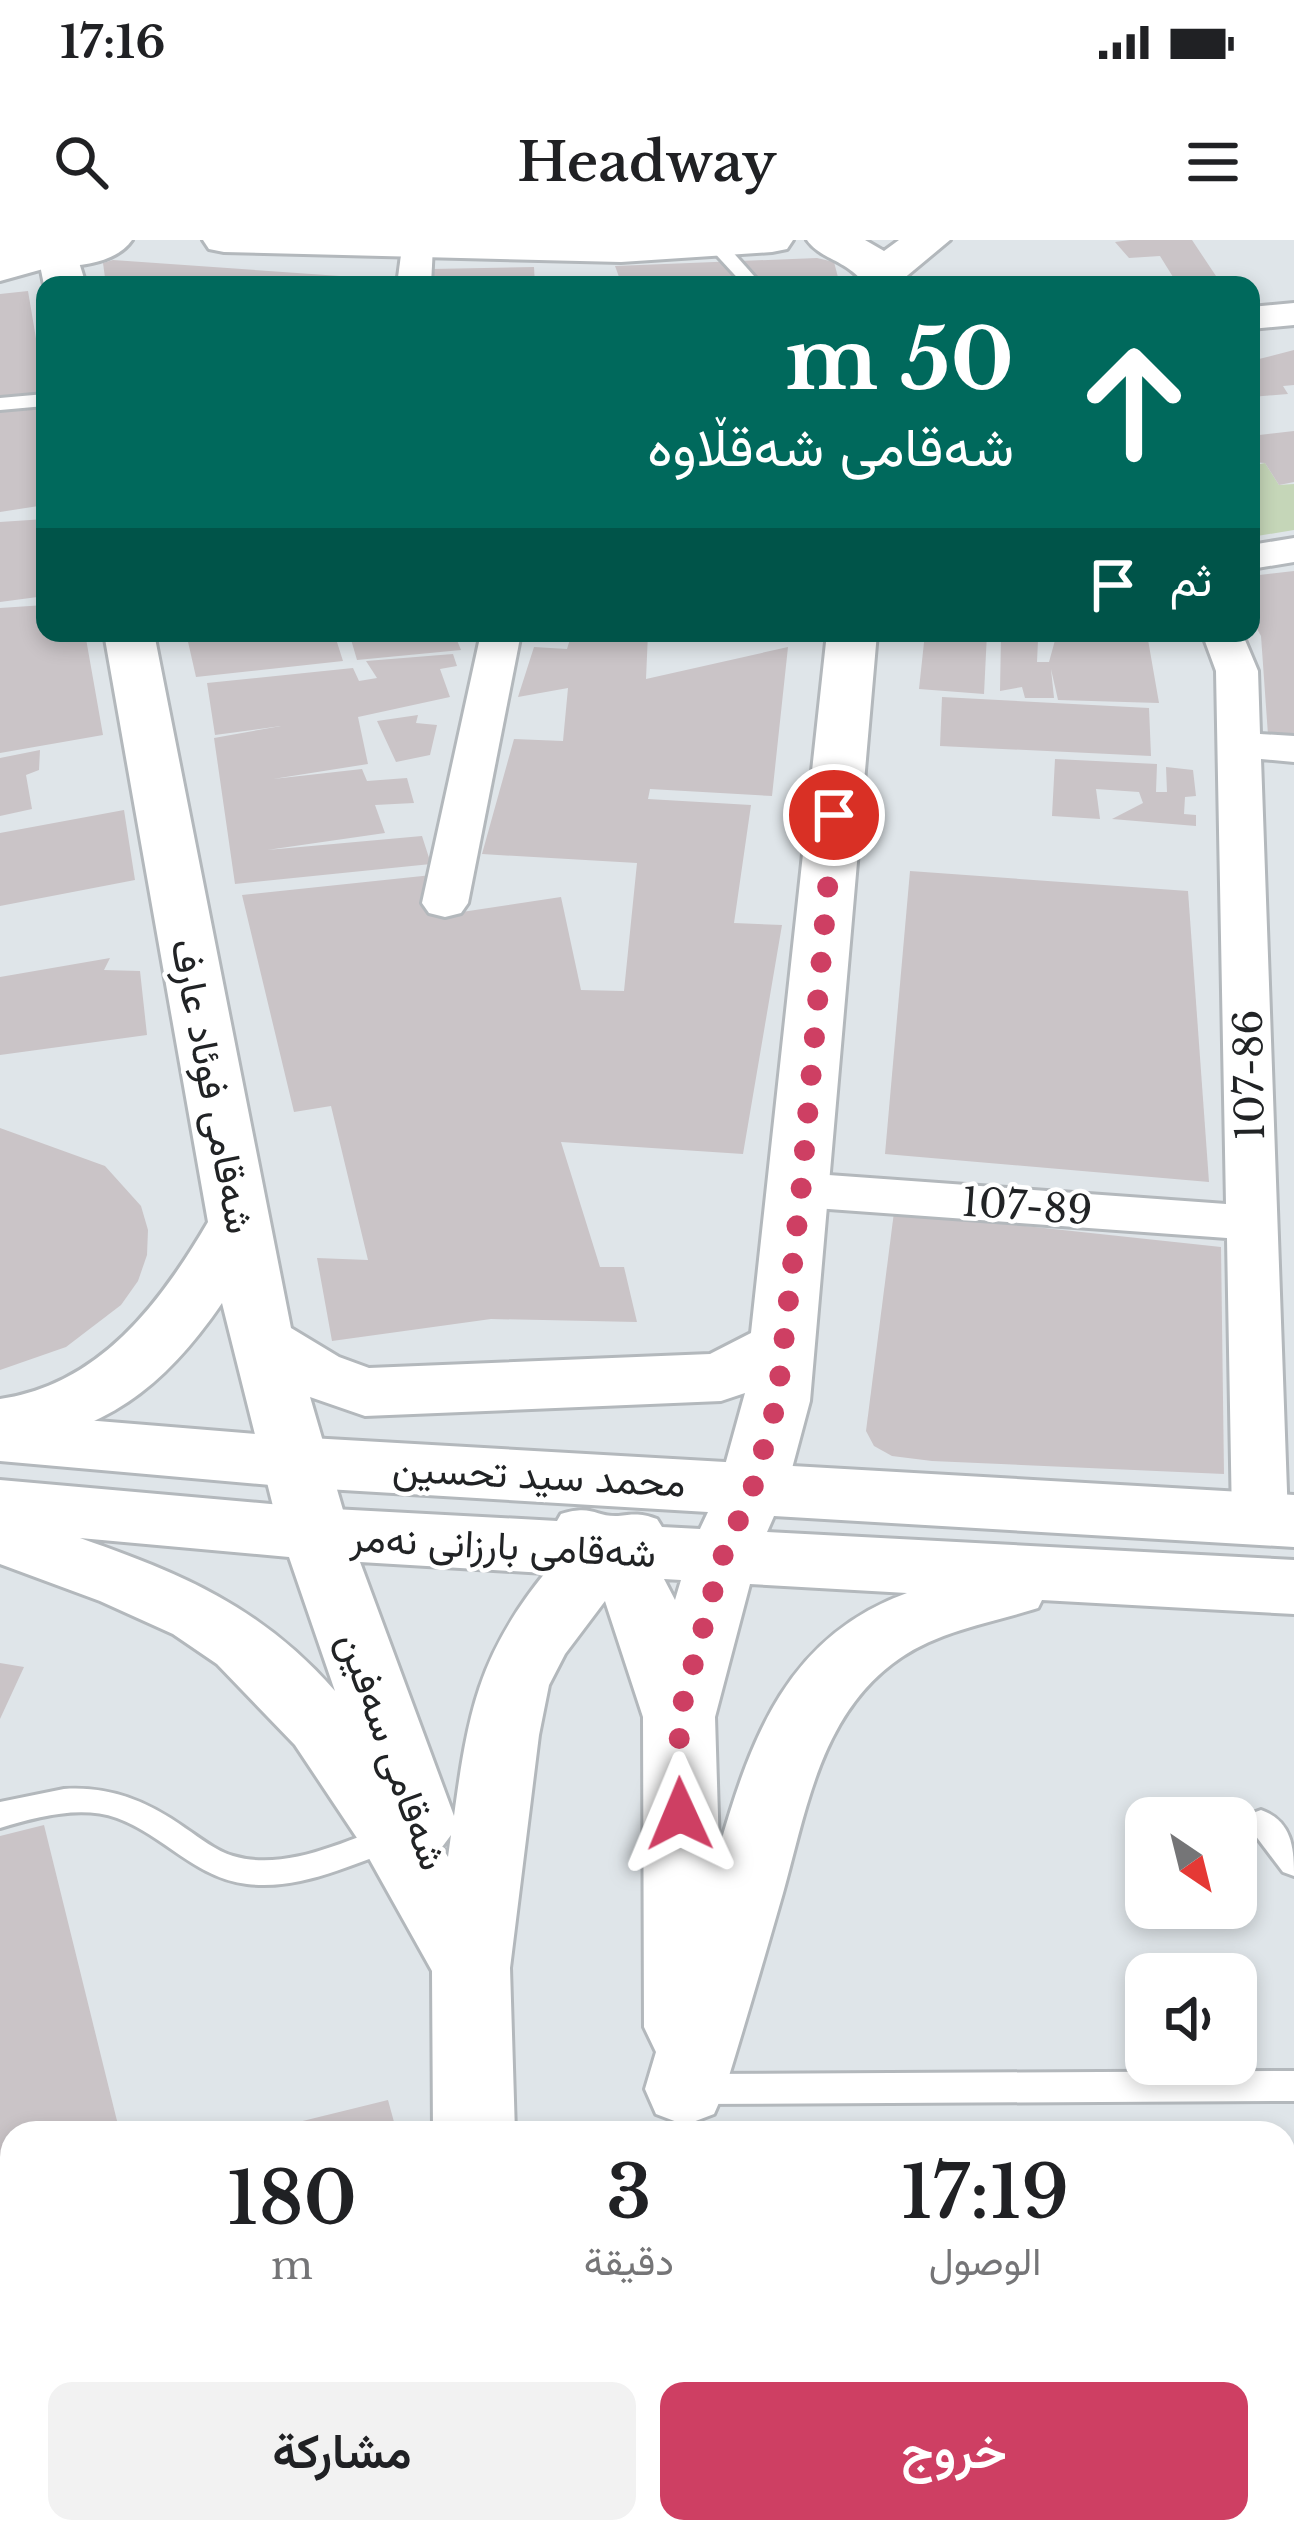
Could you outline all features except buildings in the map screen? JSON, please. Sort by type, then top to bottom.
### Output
[{"type":"main road","points":[[0,268],[57,265],[111,240]]},
{"type":"main road","points":[[224,240],[415,266],[772,240]]},
{"type":"main road","points":[[828,240],[866,255],[878,276]]},
{"type":"main road","points":[[885,276],[905,254],[929,240]]},
{"type":"main road","points":[[0,241],[57,265]]},
{"type":"main road","name":"شەقامی فوئاد عارف","points":[[131,642],[260,1340],[315,1534]]},
{"type":"main road","points":[[679,1717],[722,1558],[753,1487],[777,1401],[851,642]]},
{"type":"main road","points":[[0,1423],[52,1414],[144,1358],[186,1309],[238,1224]]},
{"type":"main road","points":[[260,1340],[316,1374],[365,1392],[721,1377],[783,1345]]},
{"type":"main road","name":"محمد سید تحسین","points":[[0,1437],[293,1462],[1277,1520]]},
{"type":"main road","points":[[395,1467],[500,1488],[563,1514],[610,1552],[646,1603],[679,1717],[686,2111]]},
{"type":"main road","name":"شەقامی سەفین","points":[[474,2121],[471,1968],[513,1685],[568,1593],[610,1552],[664,1520],[753,1487]]},
{"type":"main road","name":"شەقامی بارزانی نەمر","points":[[0,1504],[315,1534],[1294,1587]]},
{"type":"main road","name":"شەقامی سەفین","points":[[315,1534],[471,1968]]},
{"type":"main road","points":[[0,1537],[200,1616],[286,1682],[373,1795],[471,1968]]},
{"type":"main road","points":[[686,2111],[786,1754],[815,1700],[837,1670],[868,1644],[908,1621],[952,1604],[1070,1575]]},
{"type":"street","points":[[1260,316],[1294,314]]},
{"type":"street","points":[[1260,556],[1294,550]]},
{"type":"street","points":[[445,903],[499,642]]},
{"type":"street","name":"107-86","points":[[1226,642],[1237,670],[1240,745],[1270,961],[1252,1223],[1277,1520]]},
{"type":"street","points":[[1240,745],[1294,749]]},
{"type":"street","name":"107-89","points":[[801,1190],[1252,1223]]},
{"type":"lane","points":[[730,242],[748,276]]},
{"type":"lane","points":[[0,404],[36,401]]},
{"type":"lane","points":[[0,1815],[55,1800],[92,1800],[130,1810],[202,1857],[251,1872],[320,1862],[396,1835]]},
{"type":"lane","points":[[1261,1823],[1294,1863]]},
{"type":"lane","points":[[686,2111],[1294,2086]]},
{"type":"green space","points":[[1265,463],[1279,485],[1294,484],[1294,530],[1260,536],[1260,464]]},
{"type":"route","points":[[680,1814],[679,1717],[722,1558],[753,1487],[777,1401],[834,815]]}]
